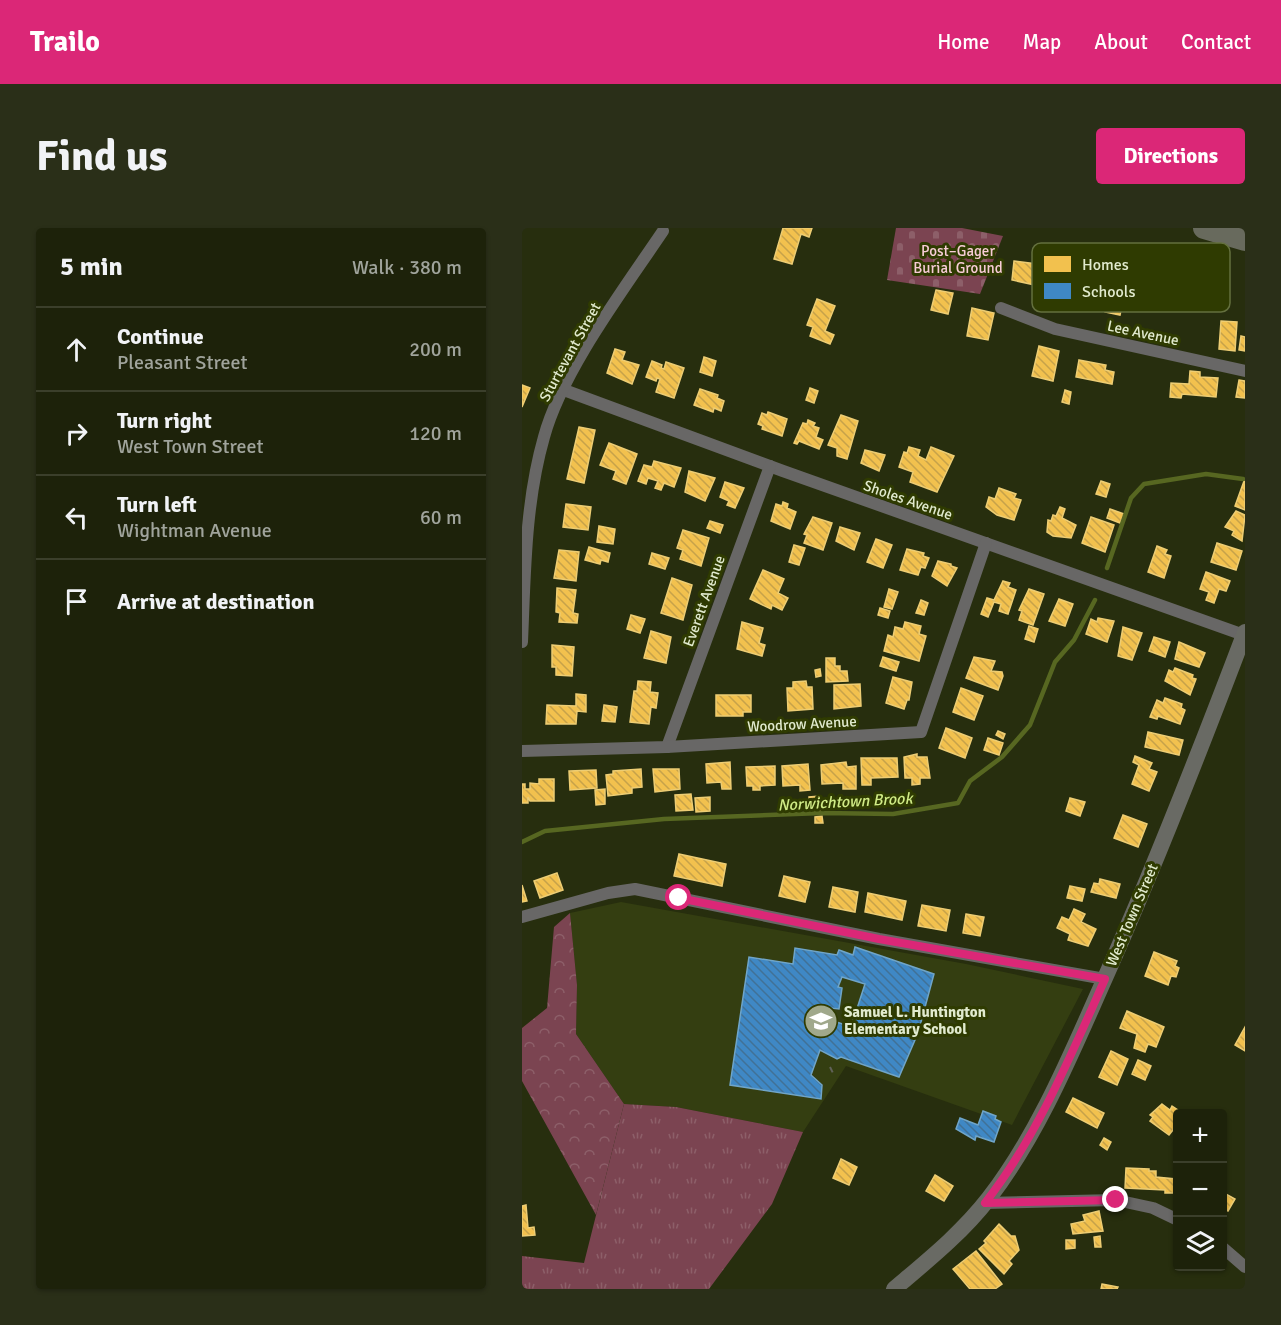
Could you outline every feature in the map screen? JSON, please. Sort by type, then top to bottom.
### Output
[{"type":"highway","points":[[1204,228],[1245,240]]},
{"type":"main road","name":"West Town Street","points":[[894,1289],[947,1244],[985,1203],[1007,1172],[1051,1093],[1105,979],[1164,838],[1244,633]]},
{"type":"street","name":"Sturtevant Street","points":[[522,642],[531,503],[544,436],[564,390],[602,322],[663,231]]},
{"type":"street","name":"Lee Avenue","points":[[1001,308],[1049,328],[1245,371]]},
{"type":"street","name":"Sholes Avenue","points":[[564,390],[770,466],[1244,633]]},
{"type":"street","name":"Everett Avenue","points":[[668,747],[770,466]]},
{"type":"street","name":"Woodrow Avenue","points":[[522,751],[668,747],[921,732],[986,543]]},
{"type":"street","points":[[522,917],[592,897],[635,889],[879,939],[1105,979]]},
{"type":"street","points":[[985,1203],[1116,1200],[1154,1208],[1173,1218]]},
{"type":"street","points":[[1227,1251],[1245,1267]]},
{"type":"path","points":[[830,1067],[833,1073]]},
{"type":"shaded area","name":"Samuel L. Huntington Elementary School","points":[[621,902],[966,964],[1083,989],[1012,1125],[846,1066],[803,1132],[676,1107],[624,1104],[576,1034],[577,985],[570,913]]},
{"type":"green space","name":"Post–Gager Burial Ground","points":[[896,228],[962,228],[1003,236],[980,294],[887,280]]},
{"type":"green space","points":[[570,913],[577,985],[576,1034],[624,1104],[596,1215],[522,1081],[522,1028],[547,1008],[554,927]]},
{"type":"green space","points":[[624,1104],[676,1107],[803,1132],[772,1204],[709,1289],[522,1289],[522,1256],[584,1263]]},
{"type":"building: Homes","points":[[783,228],[812,228],[809,237],[801,234],[792,264],[774,259]]},
{"type":"building: Homes","points":[[1014,261],[1032,263],[1032,284],[1012,280]]},
{"type":"building: Homes","points":[[936,290],[953,293],[948,314],[931,310]]},
{"type":"building: Homes","points":[[817,299],[835,306],[825,331],[834,335],[830,344],[810,336],[813,327],[807,325]]},
{"type":"building: Homes","points":[[972,308],[994,313],[988,340],[967,336]]},
{"type":"building: Homes","points":[[1105,312],[1121,312],[1120,315]]},
{"type":"building: Homes","points":[[1221,321],[1237,322],[1235,351],[1219,349]]},
{"type":"building: Homes","points":[[1241,336],[1245,337],[1245,351],[1239,350]]},
{"type":"building: Homes","points":[[1039,346],[1059,351],[1053,381],[1032,376]]},
{"type":"building: Homes","points":[[615,349],[625,352],[622,360],[639,365],[632,384],[607,373]]},
{"type":"building: Homes","points":[[704,357],[716,361],[712,376],[700,372]]},
{"type":"building: Homes","points":[[1079,360],[1106,365],[1105,370],[1114,372],[1112,384],[1076,377]]},
{"type":"building: Homes","points":[[652,361],[662,365],[661,368],[664,369],[666,362],[684,368],[674,398],[656,392],[660,379],[657,378],[656,381],[646,377]]},
{"type":"building: Homes","points":[[1190,371],[1200,372],[1200,377],[1218,378],[1216,397],[1182,394],[1181,398],[1170,397],[1171,383],[1189,384]]},
{"type":"building: Homes","points":[[1239,380],[1245,381],[1245,398],[1236,397]]},
{"type":"building: Homes","points":[[522,385],[530,388],[522,407]]},
{"type":"building: Homes","points":[[810,388],[818,391],[814,403],[806,400]]},
{"type":"building: Homes","points":[[700,389],[718,395],[717,398],[724,401],[721,411],[714,408],[713,412],[694,405]]},
{"type":"building: Homes","points":[[1065,390],[1071,392],[1069,404],[1062,402]]},
{"type":"building: Homes","points":[[768,412],[787,419],[782,436],[762,429],[763,426],[758,424],[762,413],[767,415]]},
{"type":"building: Homes","points":[[841,415],[858,421],[847,459],[837,456],[837,448],[828,445]]},
{"type":"building: Homes","points":[[808,420],[815,423],[813,426],[819,428],[816,437],[823,440],[819,449],[799,441],[797,444],[794,443],[803,423],[807,424]]},
{"type":"building: Homes","points":[[579,427],[595,430],[584,483],[567,479]]},
{"type":"building: Homes","points":[[609,443],[637,454],[626,484],[613,479],[616,471],[600,465]]},
{"type":"building: Homes","points":[[909,447],[920,450],[918,456],[926,460],[931,447],[954,456],[937,492],[910,482],[913,472],[899,467],[904,452],[907,453]]},
{"type":"building: Homes","points":[[865,450],[885,455],[879,471],[861,463]]},
{"type":"building: Homes","points":[[654,461],[681,468],[674,487],[664,483],[661,490],[655,488],[658,481],[648,478],[646,484],[638,481],[644,465],[652,467]]},
{"type":"building: Homes","points":[[689,471],[715,478],[705,501],[685,492]]},
{"type":"building: Homes","points":[[1101,481],[1110,484],[1106,497],[1096,494]]},
{"type":"building: Homes","points":[[725,482],[744,488],[735,508],[727,505],[729,501],[720,497]]},
{"type":"building: Homes","points":[[1245,482],[1245,510],[1235,506]]},
{"type":"building: Homes","points":[[999,488],[1016,494],[1014,498],[1021,500],[1014,520],[997,515],[986,507],[989,497],[995,499]]},
{"type":"building: Homes","points":[[783,502],[788,504],[787,508],[796,512],[790,529],[771,521],[776,504],[782,506]]},
{"type":"building: Homes","points":[[566,504],[591,507],[588,530],[563,527]]},
{"type":"building: Homes","points":[[1060,507],[1065,509],[1062,518],[1076,525],[1071,538],[1053,536],[1047,532],[1048,520],[1051,521],[1053,515],[1056,516]]},
{"type":"building: Homes","points":[[1110,509],[1124,514],[1120,523],[1107,518]]},
{"type":"building: Homes","points":[[1236,511],[1245,515],[1242,541],[1232,535],[1234,531],[1225,527]]},
{"type":"building: Homes","points":[[813,517],[832,523],[823,550],[804,543],[807,535],[804,534]]},
{"type":"building: Homes","points":[[1091,517],[1114,525],[1105,552],[1082,543]]},
{"type":"building: Homes","points":[[710,521],[723,525],[720,533],[707,528]]},
{"type":"building: Homes","points":[[599,526],[615,529],[613,544],[597,542]]},
{"type":"building: Homes","points":[[840,527],[860,533],[854,550],[836,541]]},
{"type":"building: Homes","points":[[683,530],[709,538],[701,566],[680,559],[683,550],[677,548]]},
{"type":"building: Homes","points":[[876,539],[892,545],[883,568],[867,562]]},
{"type":"building: Homes","points":[[1217,543],[1242,551],[1236,570],[1211,562]]},
{"type":"building: Homes","points":[[794,545],[805,548],[799,565],[789,562]]},
{"type":"building: Homes","points":[[1157,546],[1167,550],[1165,554],[1171,556],[1164,578],[1148,572]]},
{"type":"building: Homes","points":[[589,547],[610,553],[608,562],[601,560],[600,564],[585,560]]},
{"type":"building: Homes","points":[[907,549],[924,553],[923,556],[929,558],[925,568],[921,567],[918,575],[900,570]]},
{"type":"building: Homes","points":[[559,550],[579,552],[576,581],[554,578]]},
{"type":"building: Homes","points":[[652,553],[669,558],[665,569],[649,564]]},
{"type":"building: Homes","points":[[938,561],[957,568],[947,586],[932,576]]},
{"type":"building: Homes","points":[[763,570],[784,579],[778,593],[788,598],[782,610],[772,605],[771,609],[750,599]]},
{"type":"building: Homes","points":[[1206,572],[1230,581],[1226,591],[1219,589],[1214,603],[1206,600],[1209,592],[1200,589]]},
{"type":"building: Homes","points":[[672,578],[692,585],[683,620],[661,613]]},
{"type":"building: Homes","points":[[1003,581],[1010,583],[1008,587],[1016,590],[1008,614],[999,611],[1001,604],[994,602],[988,617],[981,614],[987,598],[994,600]]},
{"type":"building: Homes","points":[[557,588],[576,590],[573,613],[578,614],[577,623],[559,622],[560,613],[556,612]]},
{"type":"building: Homes","points":[[889,589],[898,592],[892,609],[884,607]]},
{"type":"building: Homes","points":[[1029,589],[1044,594],[1033,625],[1019,620],[1022,611],[1019,610]]},
{"type":"building: Homes","points":[[1059,599],[1073,604],[1065,626],[1049,621]]},
{"type":"building: Homes","points":[[921,600],[928,603],[924,615],[916,613]]},
{"type":"building: Homes","points":[[880,608],[890,611],[888,618],[878,615]]},
{"type":"building: Homes","points":[[631,615],[645,619],[640,633],[627,629]]},
{"type":"building: Homes","points":[[1098,618],[1114,621],[1107,642],[1086,634],[1091,619],[1097,622]]},
{"type":"building: Homes","points":[[742,622],[763,628],[759,643],[765,645],[762,656],[737,649]]},
{"type":"building: Homes","points":[[905,622],[921,626],[919,634],[926,636],[919,661],[884,651],[888,635],[893,637],[895,627],[903,629]]},
{"type":"building: Homes","points":[[1029,626],[1038,629],[1034,642],[1025,639]]},
{"type":"building: Homes","points":[[1123,627],[1142,633],[1132,660],[1118,656]]},
{"type":"building: Homes","points":[[651,631],[671,637],[666,663],[644,658]]},
{"type":"building: Homes","points":[[1154,637],[1170,642],[1165,657],[1149,651]]},
{"type":"building: Homes","points":[[1179,642],[1205,653],[1199,667],[1175,659]]},
{"type":"building: Homes","points":[[552,645],[574,647],[572,676],[556,675],[556,667],[552,667]]},
{"type":"building: Homes","points":[[883,657],[899,662],[896,671],[880,666]]},
{"type":"building: Homes","points":[[974,657],[995,661],[991,671],[1002,672],[1003,676],[998,690],[966,678]]},
{"type":"building: Homes","points":[[826,658],[835,658],[835,666],[840,666],[840,671],[847,671],[848,681],[826,682]]},
{"type":"building: Homes","points":[[1175,668],[1193,675],[1192,678],[1196,679],[1190,695],[1165,681],[1169,670],[1173,672]]},
{"type":"building: Homes","points":[[820,669],[821,676],[816,677],[815,670]]},
{"type":"building: Homes","points":[[893,677],[912,682],[909,700],[904,709],[886,703]]},
{"type":"building: Homes","points":[[638,681],[651,682],[650,692],[658,693],[656,708],[651,707],[649,724],[630,722],[634,691],[637,691]]},
{"type":"building: Homes","points":[[806,681],[807,687],[812,687],[813,709],[788,711],[787,688],[793,688],[793,682]]},
{"type":"building: Homes","points":[[860,684],[861,706],[834,709],[834,685]]},
{"type":"building: Homes","points":[[961,688],[983,696],[974,720],[953,712]]},
{"type":"building: Homes","points":[[576,694],[586,695],[586,712],[577,711],[576,724],[546,724],[547,705],[576,706]]},
{"type":"building: Homes","points":[[716,695],[751,695],[751,712],[743,712],[743,716],[716,716]]},
{"type":"building: Homes","points":[[1165,698],[1182,704],[1181,708],[1185,710],[1180,724],[1158,716],[1157,719],[1150,717],[1157,700],[1163,703]]},
{"type":"building: Homes","points":[[604,705],[617,707],[615,722],[602,721]]},
{"type":"building: Homes","points":[[946,728],[972,738],[965,758],[939,748]]},
{"type":"building: Homes","points":[[998,731],[1005,734],[1003,739],[996,735]]},
{"type":"building: Homes","points":[[1148,732],[1183,740],[1179,755],[1145,747]]},
{"type":"building: Homes","points":[[988,738],[1003,743],[999,755],[984,750]]},
{"type":"building: Homes","points":[[917,754],[917,757],[927,757],[930,778],[920,778],[920,784],[912,785],[912,778],[905,778],[904,757]]},
{"type":"building: Homes","points":[[1135,756],[1152,763],[1149,769],[1157,772],[1149,791],[1132,784],[1139,765],[1133,762]]},
{"type":"building: Homes","points":[[861,758],[897,758],[898,777],[871,778],[871,785],[862,785]]},
{"type":"building: Homes","points":[[730,762],[731,789],[722,789],[721,782],[707,783],[706,764]]},
{"type":"building: Homes","points":[[846,762],[847,767],[856,766],[856,789],[843,789],[843,783],[822,784],[821,765]]},
{"type":"building: Homes","points":[[808,764],[810,790],[800,791],[800,785],[783,786],[782,766]]},
{"type":"building: Homes","points":[[775,766],[775,785],[760,786],[760,790],[753,790],[753,786],[747,786],[746,767]]},
{"type":"building: Homes","points":[[641,769],[642,787],[632,788],[632,793],[608,796],[606,775],[613,774],[613,771]]},
{"type":"building: Homes","points":[[653,769],[679,769],[680,789],[655,792]]},
{"type":"building: Homes","points":[[596,770],[597,788],[570,790],[569,771]]},
{"type":"building: Homes","points":[[539,779],[554,779],[554,801],[530,801],[528,797],[528,803],[522,803],[522,784],[525,784],[525,789],[530,789],[530,783],[539,784]]},
{"type":"building: Homes","points":[[605,789],[605,804],[596,805],[595,790]]},
{"type":"building: Homes","points":[[691,794],[693,810],[676,811],[675,795]]},
{"type":"building: Homes","points":[[820,796],[821,811],[810,812],[809,797]]},
{"type":"building: Homes","points":[[710,797],[710,811],[696,812],[695,798]]},
{"type":"building: Homes","points":[[1070,798],[1085,802],[1080,816],[1066,811]]},
{"type":"building: Homes","points":[[1123,815],[1147,824],[1138,847],[1114,838]]},
{"type":"building: Homes","points":[[822,816],[823,823],[815,823],[815,817]]},
{"type":"building: Homes","points":[[679,854],[726,864],[722,886],[674,876]]},
{"type":"building: Homes","points":[[557,873],[563,890],[540,898],[534,881]]},
{"type":"building: Homes","points":[[784,876],[810,882],[805,902],[779,896]]},
{"type":"building: Homes","points":[[1100,879],[1120,884],[1116,898],[1091,892],[1094,883],[1099,884]]},
{"type":"building: Homes","points":[[522,885],[527,901],[522,902]]},
{"type":"building: Homes","points":[[1070,886],[1085,889],[1082,901],[1067,898]]},
{"type":"building: Homes","points":[[833,887],[858,892],[855,912],[829,907]]},
{"type":"building: Homes","points":[[868,893],[906,901],[902,920],[865,912]]},
{"type":"building: Homes","points":[[922,905],[950,910],[946,931],[918,926]]},
{"type":"building: Homes","points":[[1074,909],[1085,914],[1081,922],[1096,929],[1088,946],[1068,940],[1070,934],[1057,928],[1062,917],[1069,920]]},
{"type":"building: Homes","points":[[966,914],[984,917],[980,936],[963,933]]},
{"type":"building: Homes","points":[[1154,952],[1177,961],[1175,966],[1179,968],[1176,977],[1171,976],[1168,985],[1145,976]]},
{"type":"building: Homes","points":[[1127,1011],[1164,1027],[1156,1047],[1148,1044],[1145,1052],[1134,1048],[1137,1034],[1120,1028]]},
{"type":"building: Homes","points":[[1245,1027],[1245,1051],[1235,1045]]},
{"type":"building: Homes","points":[[1111,1051],[1128,1059],[1117,1085],[1099,1077]]},
{"type":"building: Homes","points":[[1138,1060],[1151,1066],[1145,1080],[1132,1074]]},
{"type":"building: Homes","points":[[1073,1098],[1104,1113],[1097,1128],[1066,1112]]},
{"type":"building: Homes","points":[[1162,1104],[1170,1110],[1172,1106],[1176,1109],[1173,1109],[1173,1130],[1169,1135],[1150,1121],[1153,1117],[1150,1115]]},
{"type":"building: Homes","points":[[1104,1138],[1111,1142],[1107,1150],[1100,1145]]},
{"type":"building: Homes","points":[[841,1159],[857,1167],[849,1185],[833,1178]]},
{"type":"building: Homes","points":[[1126,1168],[1149,1169],[1149,1171],[1156,1171],[1156,1177],[1173,1179],[1173,1193],[1165,1193],[1165,1190],[1125,1188]]},
{"type":"building: Homes","points":[[935,1175],[953,1186],[944,1201],[926,1191]]},
{"type":"building: Homes","points":[[1227,1195],[1235,1199],[1227,1210]]},
{"type":"building: Homes","points":[[526,1205],[528,1228],[534,1227],[535,1235],[522,1236],[522,1206]]},
{"type":"building: Homes","points":[[1099,1211],[1103,1231],[1073,1234],[1071,1224],[1085,1221],[1083,1215]]},
{"type":"building: Homes","points":[[999,1224],[1011,1236],[1015,1236],[1019,1250],[1009,1261],[1012,1264],[1004,1274],[979,1249]]},
{"type":"building: Homes","points":[[1100,1236],[1101,1247],[1095,1247],[1094,1237]]},
{"type":"building: Homes","points":[[1066,1240],[1075,1240],[1075,1248],[1066,1249]]},
{"type":"building: Homes","points":[[976,1251],[1002,1284],[995,1289],[970,1289],[953,1269]]},
{"type":"building: Homes","points":[[1102,1284],[1118,1287],[1117,1289],[1101,1289]]},
{"type":"building: Schools","points":[[855,947],[934,974],[918,1033],[899,1077],[841,1057],[837,1059],[820,1050],[811,1075],[822,1085],[821,1099],[730,1085],[749,957],[793,964],[795,948],[837,955],[839,950],[853,955]],"holes":[[[842,977],[865,984],[851,1027],[828,1019],[831,1008],[839,1009],[842,988],[838,987]]]},
{"type":"building: Schools","points":[[983,1111],[996,1116],[995,1119],[1001,1122],[994,1142],[976,1136],[975,1140],[956,1129],[960,1118],[978,1125]]},
{"type":"waterway","name":"Norwichtown Brook","points":[[1107,568],[1131,498],[1144,484],[1206,474],[1243,479]]},
{"type":"waterway","name":"Norwichtown Brook","points":[[522,842],[545,831],[664,819],[822,813],[893,814],[958,803],[970,781],[1002,757],[1030,725],[1055,662],[1074,640],[1095,600]]},
{"type":"place","name":"Samuel L. Huntington Elementary School","points":[[821,1021]]},
{"type":"route","points":[[679,898],[879,939],[1105,979],[1074,1050],[1056,1084],[1007,1172],[985,1203],[1116,1200]]}]
